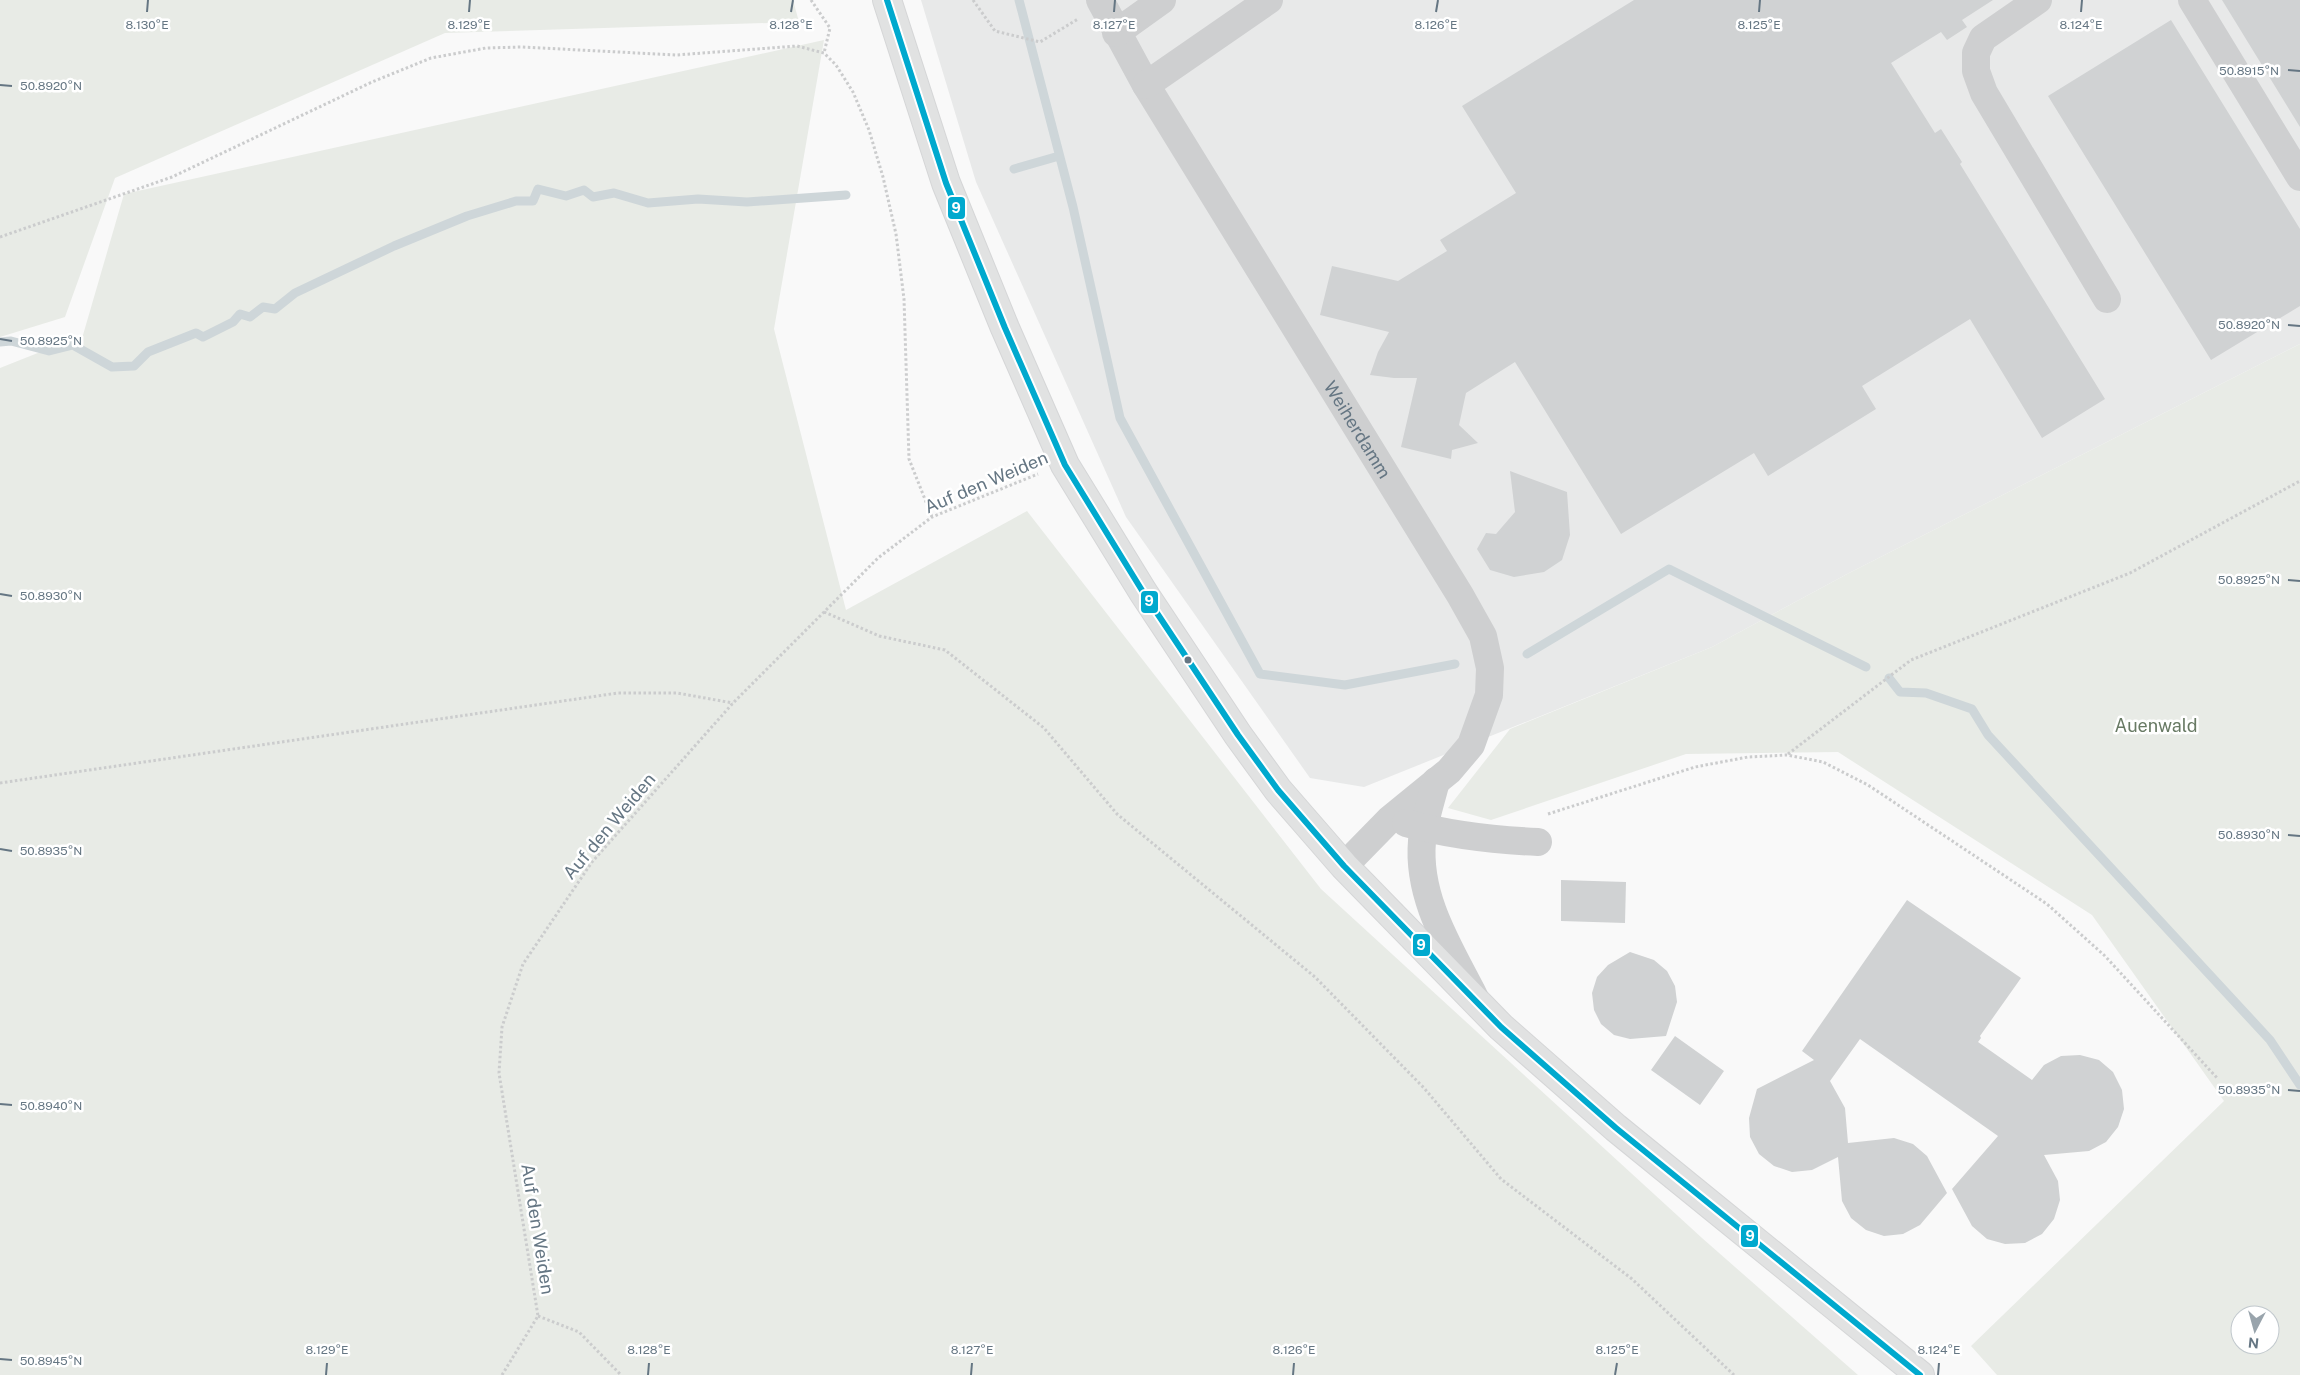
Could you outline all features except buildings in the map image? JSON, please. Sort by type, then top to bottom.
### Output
[{"type":"main road","points":[[887,0],[946,183],[1005,328],[1065,465],[1143,592],[1238,735],[1278,790],[1344,866],[1501,1027],[1616,1128],[1920,1375]]},
{"type":"street","points":[[1116,33],[1162,0]]},
{"type":"street","points":[[1146,85],[1269,0]]},
{"type":"street","points":[[2038,0],[1983,38],[1976,53],[1976,71],[1984,93],[2107,299]]},
{"type":"street","points":[[2192,0],[2300,177]]},
{"type":"street","name":"Weiherdamm","points":[[1101,2],[1116,33],[1146,85],[1460,595],[1482,636],[1490,668],[1489,695],[1481,722],[1471,745],[1449,771],[1390,819],[1344,866]]},
{"type":"street","points":[[1436,781],[1422,842],[1423,883],[1436,920],[1477,1002]]},
{"type":"street","points":[[1390,819],[1437,832],[1511,841],[1538,842]]},
{"type":"path","points":[[811,0],[830,28],[824,53]]},
{"type":"path","points":[[973,0],[995,31],[1040,42],[1101,2]]},
{"type":"path","points":[[0,237],[172,177],[372,82],[431,58],[486,48],[522,47],[676,55],[797,46],[824,53],[836,65],[853,92],[869,130],[883,177],[896,234],[904,299],[909,458],[932,517]]},
{"type":"path","name":"Auf den Weiden","points":[[502,1375],[538,1316],[499,1074],[502,1027],[523,964],[592,862],[733,703],[878,558],[932,517],[1002,487],[1065,465]]},
{"type":"path","points":[[1787,755],[1911,660],[2130,572],[2300,481]]},
{"type":"path","points":[[824,612],[879,636],[945,650],[1044,728],[1117,814],[1314,977],[1424,1088],[1501,1179],[1632,1279],[1734,1375]]},
{"type":"path","points":[[0,783],[618,694],[677,692],[733,703]]},
{"type":"path","points":[[1511,841],[1515,830],[1532,819],[1695,767],[1748,757],[1787,755],[1823,762],[1868,784],[2047,904],[2105,956],[2218,1079]]},
{"type":"path","points":[[538,1316],[579,1332],[621,1375]]},
{"type":"shaded area","points":[[921,0],[2300,0],[2300,344],[1849,573],[1712,647],[1364,787],[1310,778],[1126,517],[976,182]]},
{"type":"green space","points":[[0,0],[793,0],[799,22],[445,33],[115,178],[65,317],[0,337]]},
{"type":"green space","points":[[824,40],[774,329],[846,610],[1027,511],[1321,889],[1702,1238],[1858,1375],[0,1375],[0,368],[83,335],[124,194]]},
{"type":"green space","name":"Auenwald","points":[[2300,344],[2300,1375],[1997,1375],[1971,1346],[2224,1101],[2092,915],[1838,752],[1686,754],[1491,820],[1448,808],[1510,729],[1712,647],[1849,573]]},
{"type":"waterway","points":[[1019,0],[1073,207],[1120,418],[1260,674],[1345,685],[1455,664]]},
{"type":"waterway","points":[[1014,169],[1059,156]]},
{"type":"waterway","points":[[0,342],[11,341],[49,351],[73,345],[112,367],[134,366],[148,352],[196,333],[203,337],[233,322],[240,314],[250,317],[263,307],[275,309],[295,293],[394,246],[467,216],[516,201],[533,201],[538,189],[566,196],[584,190],[593,197],[614,193],[648,203],[698,199],[747,202],[846,195]]},
{"type":"waterway","points":[[1527,654],[1669,569],[1866,667]]},
{"type":"waterway","points":[[1889,678],[1900,692],[1926,693],[1972,709],[1988,735],[2270,1040],[2300,1085]]},
{"type":"transit line","name":"9","points":[[887,0],[946,183],[1005,328],[1065,465],[1143,592],[1238,735],[1278,790],[1344,866],[1501,1027],[1616,1128],[1920,1375]]}]
